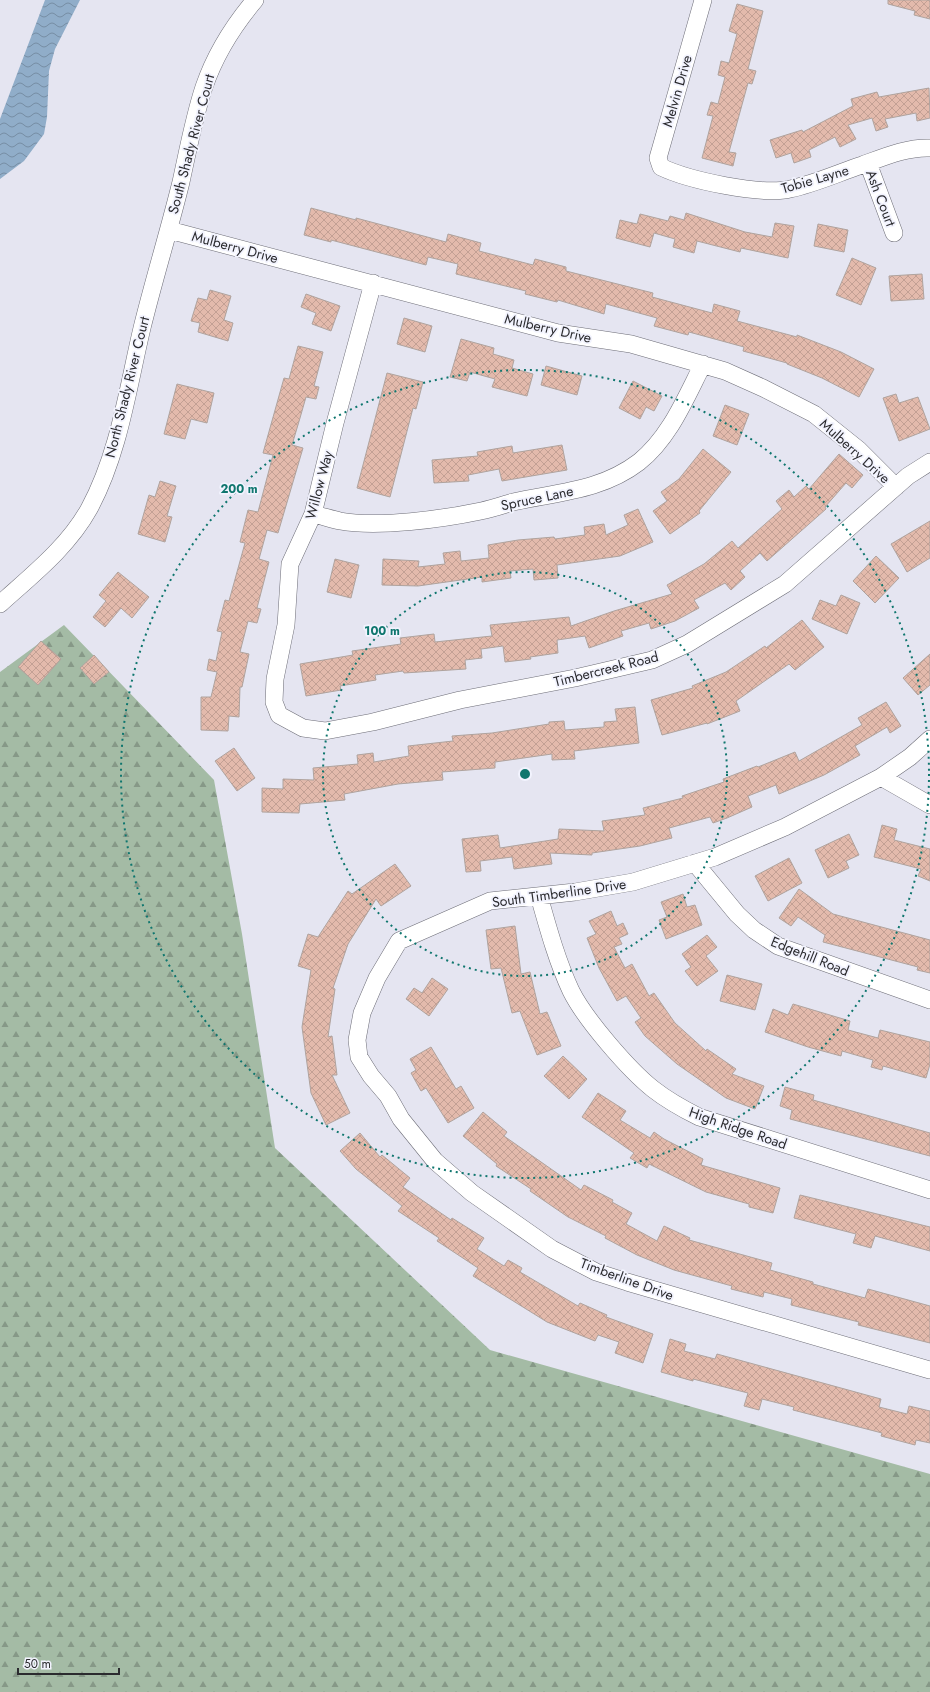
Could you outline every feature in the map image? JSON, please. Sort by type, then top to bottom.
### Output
[{"type":"street","name":"South Shady River Court","points":[[170,230],[204,87],[215,59],[237,21],[255,0]]},
{"type":"street","name":"Melvin Drive","points":[[674,174],[661,167],[658,158],[703,0]]},
{"type":"street","name":"Tobie Layne","points":[[674,174],[762,192],[789,189],[907,150],[930,148]]},
{"type":"street","name":"Ash Court","points":[[868,163],[894,233]]},
{"type":"street","name":"Mulberry Drive","points":[[170,230],[558,332],[631,344],[702,364],[763,388],[814,414],[859,450],[896,488]]},
{"type":"street","name":"North Shady River Court","points":[[0,604],[65,544],[89,509],[104,474],[123,415],[142,327],[170,230]]},
{"type":"street","name":"Willow Way","points":[[277,711],[274,702],[275,679],[286,625],[290,564],[313,514],[335,423],[373,283]]},
{"type":"street","name":"Spruce Lane","points":[[313,514],[340,521],[368,523],[442,518],[482,511],[513,502],[574,491],[610,481],[638,462],[655,448],[667,433],[702,364]]},
{"type":"street","name":"Timbercreek Road","points":[[277,711],[282,717],[303,728],[325,731],[373,722],[460,700],[575,678],[652,660],[687,644],[785,584],[908,476],[930,462]]},
{"type":"street","name":"South Timberline Drive","points":[[366,1003],[377,978],[399,942],[490,901],[575,892],[633,882],[715,857],[785,827],[881,777],[910,757],[930,738]]},
{"type":"street","points":[[881,777],[930,805]]},
{"type":"street","name":"Edgehill Road","points":[[695,863],[737,914],[754,930],[778,946],[930,1000]]},
{"type":"street","name":"High Ridge Road","points":[[540,896],[552,939],[572,992],[595,1027],[652,1088],[676,1105],[699,1117],[930,1190]]},
{"type":"street","name":"Timberline Drive","points":[[366,1003],[357,1040],[359,1057],[371,1076],[388,1096],[401,1119],[436,1161],[472,1193],[552,1249],[596,1272],[627,1282],[930,1370]]},
{"type":"green space","points":[[64,625],[214,780],[242,934],[275,1148],[490,1350],[930,1474],[930,1692],[0,1692],[0,672]]},
{"type":"water","points":[[45,0],[80,0],[55,49],[49,71],[47,117],[44,134],[24,161],[0,179],[0,119]]},
{"type":"building","points":[[888,0],[930,0],[930,19],[914,15],[915,11],[888,4]]},
{"type":"building","points":[[737,4],[763,11],[748,69],[756,71],[752,84],[748,83],[729,152],[736,153],[733,166],[702,158],[713,116],[707,115],[711,102],[718,104],[725,77],[718,75],[721,61],[729,63],[737,34],[729,31]]},
{"type":"building","points":[[929,88],[930,118],[917,121],[916,113],[885,119],[888,127],[876,131],[872,118],[848,125],[856,139],[840,147],[835,137],[809,150],[811,157],[794,163],[791,153],[776,158],[770,140],[802,130],[803,132],[853,106],[851,99],[877,92],[879,97]]},
{"type":"building","points":[[311,208],[356,220],[356,218],[446,242],[448,234],[481,243],[479,251],[533,265],[535,259],[566,267],[566,271],[653,293],[652,297],[712,313],[714,304],[740,311],[737,321],[797,337],[797,335],[841,352],[874,369],[859,397],[822,378],[787,363],[743,351],[744,347],[689,332],[688,335],[654,326],[657,318],[606,304],[604,314],[558,300],[557,302],[525,294],[526,291],[456,274],[458,264],[428,257],[426,265],[331,240],[331,242],[304,235]]},
{"type":"building","points":[[686,213],[745,232],[772,237],[775,223],[794,226],[788,258],[741,248],[740,252],[697,241],[694,253],[673,247],[675,239],[654,233],[650,247],[616,238],[620,220],[637,224],[640,214],[668,221],[670,216],[684,220]]},
{"type":"building","points":[[818,224],[848,230],[844,252],[814,246]]},
{"type":"building","points":[[852,258],[876,268],[861,305],[836,295]]},
{"type":"building","points":[[922,274],[924,299],[891,301],[889,276]]},
{"type":"building","points":[[210,290],[231,296],[224,320],[233,323],[228,341],[198,332],[200,323],[191,321],[198,298],[207,300]]},
{"type":"building","points":[[306,294],[340,306],[331,331],[312,324],[316,313],[301,307]]},
{"type":"building","points":[[404,318],[432,326],[425,352],[397,344]]},
{"type":"building","points":[[461,339],[494,348],[493,354],[514,360],[512,368],[533,374],[527,396],[492,387],[495,379],[470,372],[467,381],[450,377]]},
{"type":"building","points":[[298,346],[323,352],[314,386],[319,387],[316,399],[306,397],[292,445],[303,448],[278,533],[267,530],[259,559],[269,562],[257,608],[261,609],[257,623],[248,621],[240,652],[249,654],[242,687],[240,687],[239,717],[229,716],[228,731],[201,730],[201,697],[211,697],[217,672],[207,670],[209,659],[216,661],[222,632],[217,631],[225,600],[229,601],[245,543],[240,542],[248,510],[258,512],[273,455],[263,453],[284,378],[289,379]]},
{"type":"building","points":[[546,366],[582,376],[577,395],[541,385]]},
{"type":"building","points":[[387,373],[423,382],[416,409],[413,408],[390,497],[357,488]]},
{"type":"building","points":[[633,381],[662,396],[654,411],[646,407],[640,419],[619,408]]},
{"type":"building","points":[[177,384],[214,393],[207,423],[191,419],[185,439],[164,434]]},
{"type":"building","points":[[896,394],[899,403],[918,397],[930,429],[899,441],[883,398]]},
{"type":"building","points":[[725,405],[749,414],[737,445],[713,436]]},
{"type":"building","points":[[562,445],[567,470],[502,481],[499,469],[468,475],[469,481],[434,483],[432,460],[478,456],[477,452],[512,446],[513,453]]},
{"type":"building","points":[[703,449],[731,472],[699,511],[700,513],[670,534],[653,511],[667,501],[661,492],[679,479]]},
{"type":"building","points":[[839,454],[863,475],[852,488],[846,483],[825,507],[826,509],[767,561],[760,553],[740,571],[745,577],[731,590],[725,583],[694,600],[699,608],[675,621],[651,629],[649,623],[621,631],[623,636],[589,648],[585,636],[557,640],[558,653],[530,657],[531,659],[505,662],[503,646],[481,649],[482,658],[465,660],[466,669],[404,673],[403,671],[375,675],[376,680],[340,686],[341,690],[306,696],[300,664],[353,655],[352,651],[401,644],[400,638],[434,634],[435,642],[492,636],[490,625],[569,617],[571,626],[614,611],[672,594],[667,585],[704,564],[732,541],[738,548],[782,509],[776,501],[789,490],[794,497],[806,486],[809,489]]},
{"type":"building","points":[[160,481],[176,486],[167,516],[172,517],[165,542],[138,534],[149,495],[155,497]]},
{"type":"building","points":[[638,509],[653,542],[620,556],[557,565],[558,578],[534,580],[533,569],[510,571],[511,578],[482,582],[482,577],[418,586],[382,585],[383,559],[419,561],[418,567],[445,564],[443,553],[460,551],[461,561],[489,558],[488,545],[518,540],[554,537],[555,539],[585,535],[584,527],[604,524],[606,535],[628,525],[624,515]]},
{"type":"building","points":[[930,521],[930,558],[907,572],[891,544]]},
{"type":"building","points":[[876,556],[899,578],[875,603],[853,581]]},
{"type":"building","points":[[335,559],[359,565],[351,598],[327,592]]},
{"type":"building","points":[[118,572],[149,597],[132,618],[121,608],[105,627],[93,617],[106,601],[99,595]]},
{"type":"building","points":[[841,595],[860,603],[847,634],[812,619],[820,600],[836,606]]},
{"type":"building","points":[[802,620],[824,647],[795,670],[789,664],[736,701],[740,711],[707,724],[662,735],[651,700],[693,688],[692,686],[726,672],[765,646],[766,648]]},
{"type":"building","points":[[41,641],[61,659],[38,685],[18,667]]},
{"type":"building","points":[[930,654],[930,685],[918,695],[903,678]]},
{"type":"building","points":[[94,655],[109,672],[94,684],[80,668]]},
{"type":"building","points":[[886,702],[901,726],[890,733],[887,727],[855,746],[860,755],[824,775],[779,794],[776,785],[748,796],[752,807],[727,818],[713,823],[710,817],[669,828],[672,838],[640,846],[592,853],[592,855],[550,853],[552,864],[514,869],[512,857],[480,861],[481,871],[466,872],[462,839],[498,835],[500,848],[558,839],[559,829],[604,831],[602,821],[645,815],[643,808],[683,798],[682,796],[724,782],[723,779],[795,752],[799,761],[862,725],[858,718]]},
{"type":"building","points":[[635,707],[639,743],[574,751],[575,759],[552,760],[552,754],[495,762],[495,768],[442,772],[443,780],[398,784],[344,794],[345,800],[300,804],[299,813],[262,812],[262,788],[283,789],[283,779],[314,780],[313,768],[358,764],[357,755],[373,753],[374,762],[409,756],[408,746],[453,741],[452,736],[492,733],[549,724],[549,722],[564,721],[565,730],[604,727],[604,722],[617,721],[615,709]]},
{"type":"building","points":[[234,748],[255,778],[237,791],[215,761]]},
{"type":"building","points":[[882,825],[897,829],[894,840],[930,849],[930,881],[918,876],[921,869],[874,857]]},
{"type":"building","points":[[849,834],[859,855],[846,861],[849,868],[828,878],[815,850]]},
{"type":"building","points":[[789,858],[802,883],[768,901],[755,876]]},
{"type":"building","points":[[395,864],[411,886],[381,906],[376,899],[348,944],[333,988],[335,989],[328,1037],[332,1036],[337,1075],[332,1075],[350,1113],[326,1125],[311,1093],[302,1027],[311,970],[298,966],[308,934],[318,937],[348,891],[352,894]]},
{"type":"building","points":[[799,889],[833,914],[930,940],[930,973],[917,970],[918,967],[823,942],[825,935],[798,917],[791,926],[779,918]]},
{"type":"building","points":[[683,894],[687,907],[695,905],[702,925],[666,939],[659,920],[667,917],[661,902]]},
{"type":"building","points":[[611,911],[617,926],[623,923],[628,934],[619,938],[622,944],[614,947],[625,968],[632,964],[649,996],[654,993],[675,1023],[706,1051],[707,1049],[736,1069],[732,1074],[764,1086],[755,1109],[726,1098],[677,1064],[645,1036],[635,1022],[641,1018],[626,996],[617,1001],[599,968],[587,938],[596,934],[589,921]]},
{"type":"building","points":[[515,926],[521,974],[530,972],[540,1014],[547,1012],[561,1046],[537,1055],[520,1011],[512,1013],[501,968],[491,969],[486,930]]},
{"type":"building","points":[[707,935],[717,947],[706,956],[718,971],[697,986],[685,971],[691,967],[682,954]]},
{"type":"building","points":[[727,975],[762,984],[755,1010],[720,1001]]},
{"type":"building","points":[[432,978],[448,989],[429,1016],[406,999],[414,988],[422,993]]},
{"type":"building","points":[[793,1004],[850,1021],[848,1030],[878,1038],[880,1030],[930,1042],[930,1064],[926,1078],[883,1066],[882,1070],[871,1067],[873,1060],[842,1051],[841,1056],[808,1047],[765,1032],[773,1009],[788,1015]]},
{"type":"building","points":[[431,1047],[456,1089],[461,1086],[474,1108],[448,1123],[426,1088],[421,1091],[411,1073],[416,1070],[410,1059]]},
{"type":"building","points":[[563,1056],[587,1079],[569,1099],[544,1076]]},
{"type":"building","points":[[785,1087],[814,1095],[813,1100],[930,1133],[930,1156],[790,1119],[792,1110],[780,1106]]},
{"type":"building","points":[[598,1093],[626,1111],[620,1120],[650,1138],[654,1132],[664,1139],[703,1159],[701,1165],[780,1188],[773,1213],[749,1207],[749,1204],[706,1192],[649,1164],[647,1168],[630,1158],[634,1153],[582,1117]]},
{"type":"building","points":[[483,1112],[507,1132],[504,1136],[581,1190],[584,1185],[613,1200],[612,1202],[632,1213],[626,1224],[657,1241],[664,1226],[690,1238],[689,1240],[772,1263],[770,1270],[813,1282],[813,1284],[865,1298],[868,1289],[930,1306],[930,1343],[858,1325],[859,1322],[791,1305],[792,1299],[764,1292],[763,1297],[731,1289],[732,1286],[674,1270],[637,1255],[605,1238],[606,1236],[568,1217],[530,1191],[531,1189],[496,1166],[497,1164],[463,1136]]},
{"type":"building","points":[[360,1133],[380,1157],[382,1155],[410,1178],[403,1187],[451,1220],[452,1218],[484,1238],[477,1249],[504,1266],[508,1260],[522,1268],[520,1272],[578,1306],[580,1303],[607,1315],[606,1317],[653,1334],[643,1363],[615,1353],[619,1342],[598,1335],[595,1341],[547,1322],[473,1276],[478,1268],[437,1241],[439,1238],[398,1211],[402,1206],[356,1169],[340,1151]]},
{"type":"building","points":[[800,1195],[930,1227],[930,1251],[875,1236],[871,1248],[853,1243],[856,1234],[794,1218]]},
{"type":"building","points":[[670,1339],[686,1344],[684,1351],[715,1359],[717,1354],[881,1399],[879,1407],[907,1414],[909,1406],[930,1411],[930,1443],[916,1440],[915,1445],[881,1436],[882,1433],[793,1410],[794,1407],[762,1399],[759,1410],[744,1406],[748,1393],[693,1379],[693,1381],[661,1372]]}]
